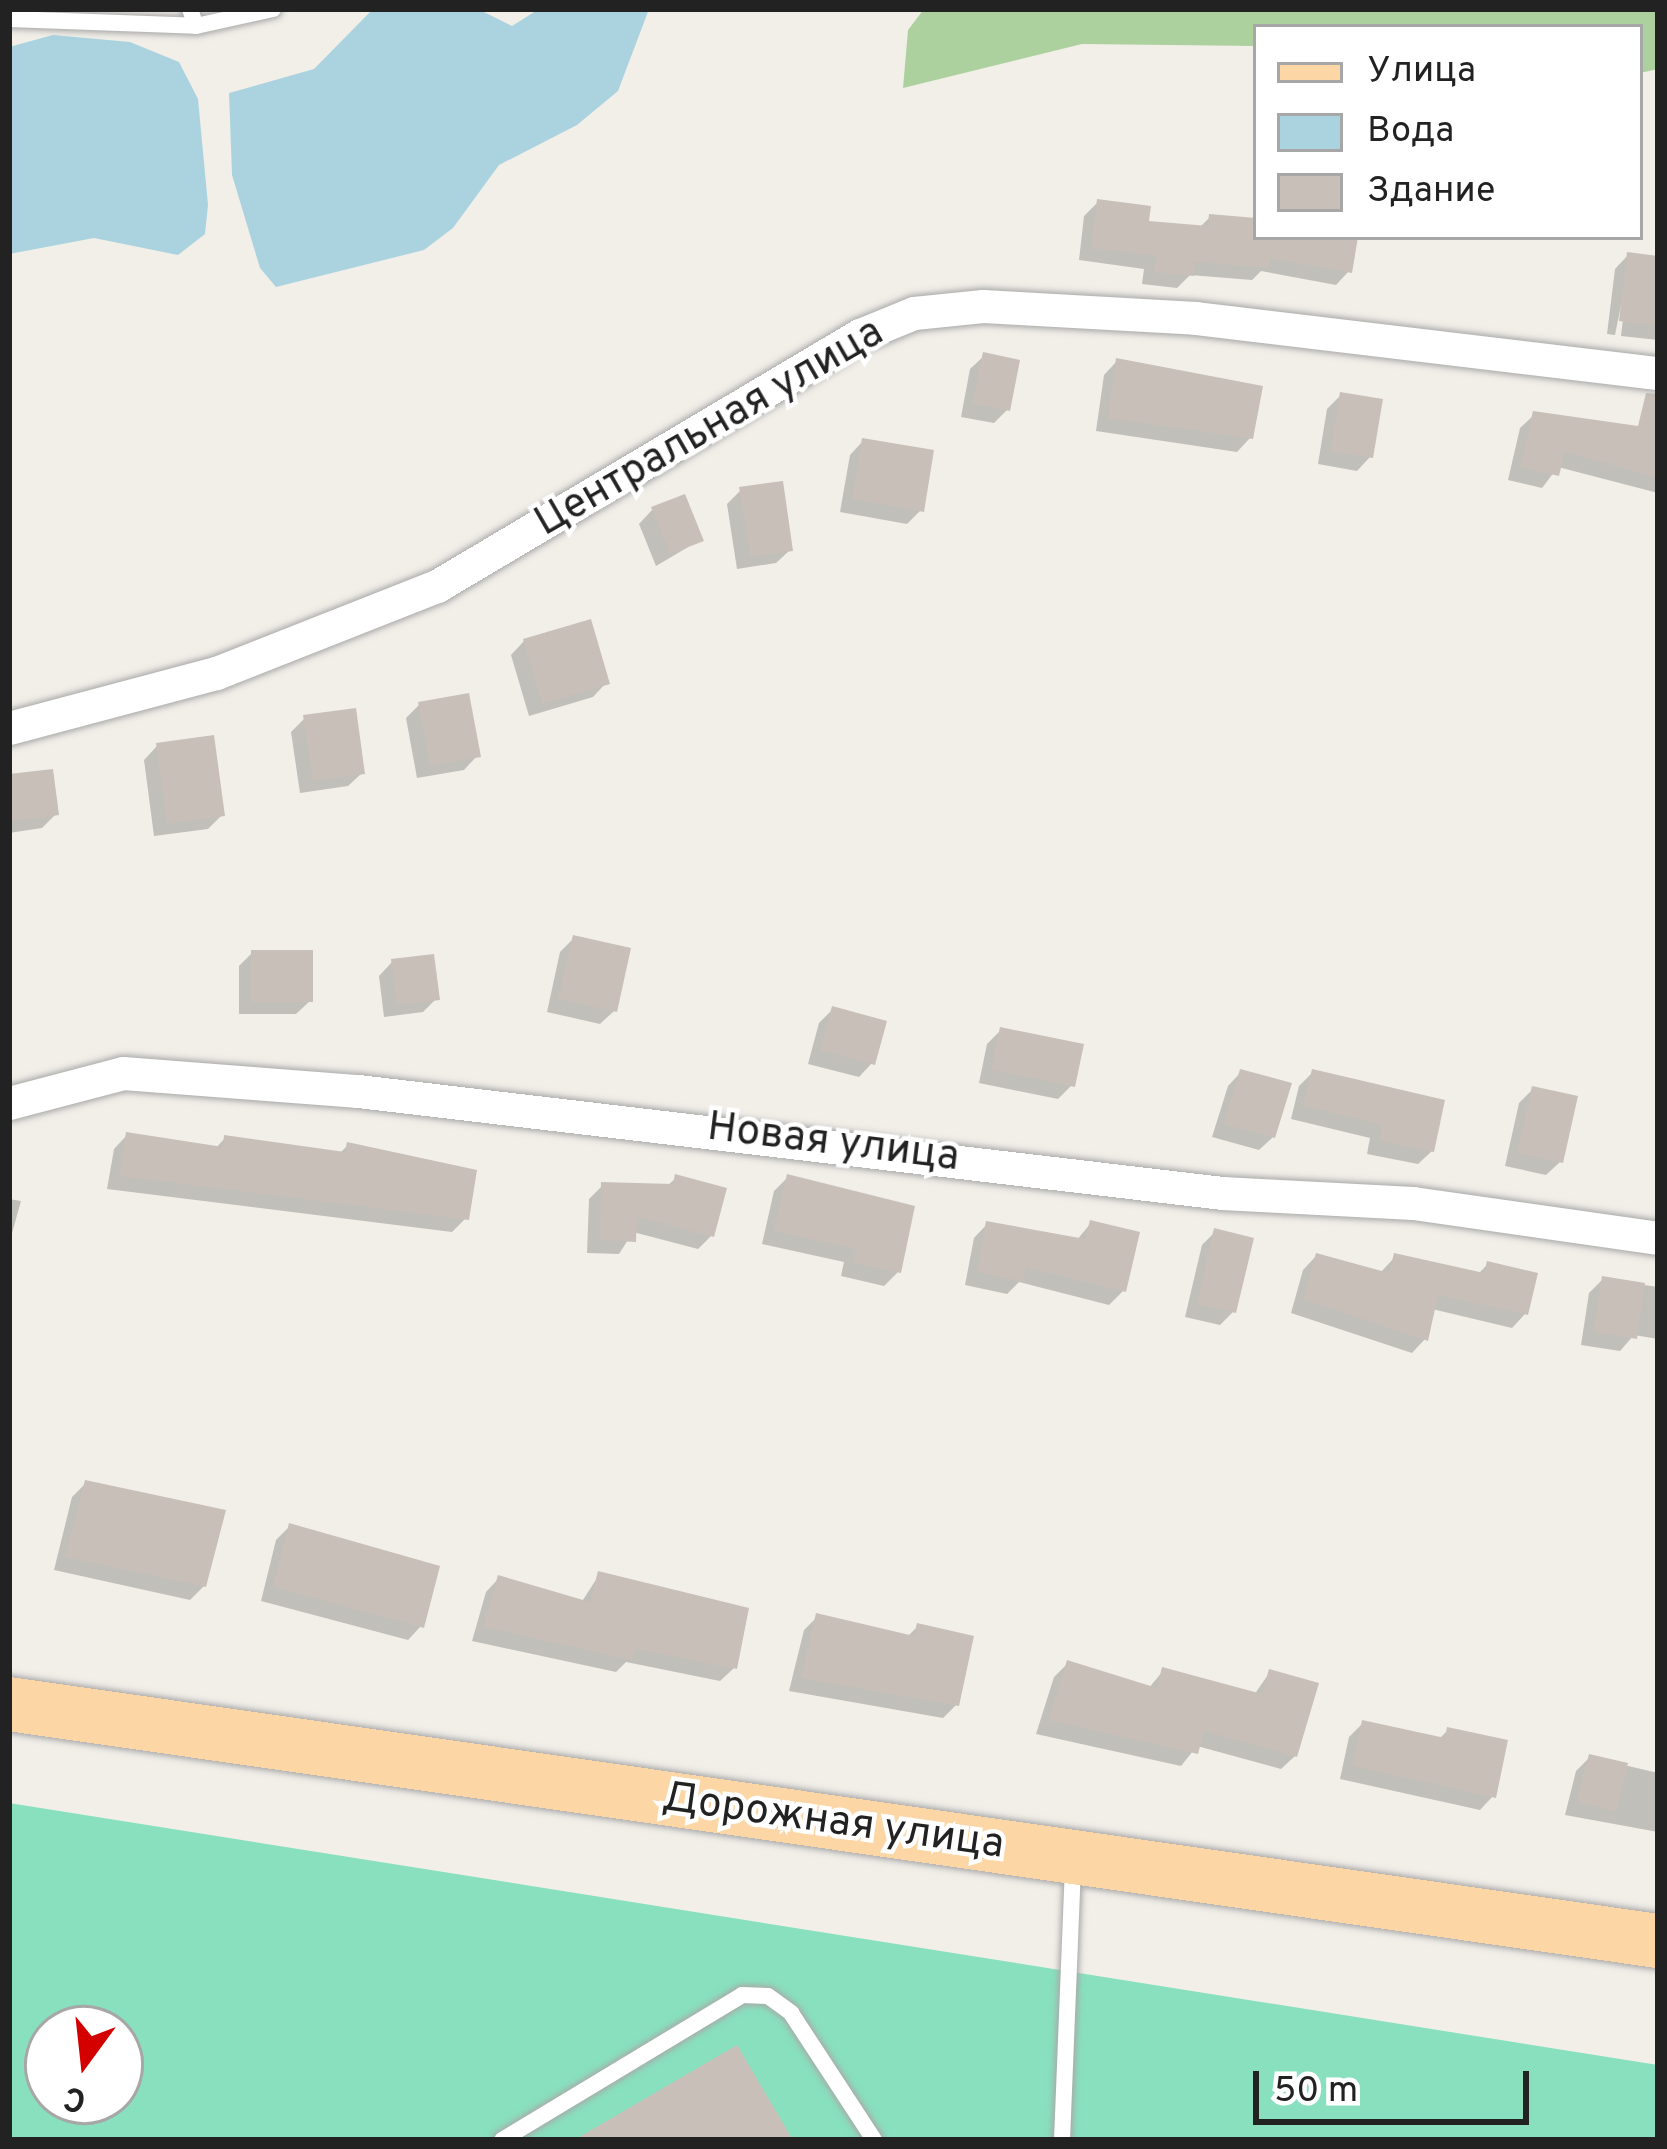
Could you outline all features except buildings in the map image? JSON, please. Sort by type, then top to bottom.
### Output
[{"type":"main road","name":"Дорожная улица","points":[[9,1704],[1658,1941]]},
{"type":"street","name":"Центральная улица","points":[[9,728],[216,673],[437,586],[860,335],[914,313],[983,306],[1196,318],[1658,373]]},
{"type":"street","name":"Новая улица","points":[[9,1103],[123,1072],[334,1089],[1222,1193],[1413,1203],[1658,1238]]},
{"type":"lane","points":[[9,19],[193,18],[273,9]]},
{"type":"lane","points":[[1062,2140],[1073,1857]]},
{"type":"lane","points":[[502,2140],[742,1994],[768,1996],[791,2013],[874,2140]]},
{"type":"green space","points":[[924,9],[1658,9],[1658,69],[1643,72],[1643,24],[1253,24],[1253,46],[1082,44],[903,88],[908,30]]},
{"type":"green space","points":[[9,1803],[1658,2065],[1658,2140],[9,2140]]},
{"type":"water","points":[[373,9],[478,9],[512,26],[539,9],[649,9],[618,91],[577,125],[499,165],[453,228],[424,250],[276,287],[260,268],[232,175],[229,93],[314,69]]},
{"type":"water","points":[[53,35],[130,42],[179,62],[198,99],[208,205],[205,234],[178,255],[94,238],[9,254],[9,47]]}]
